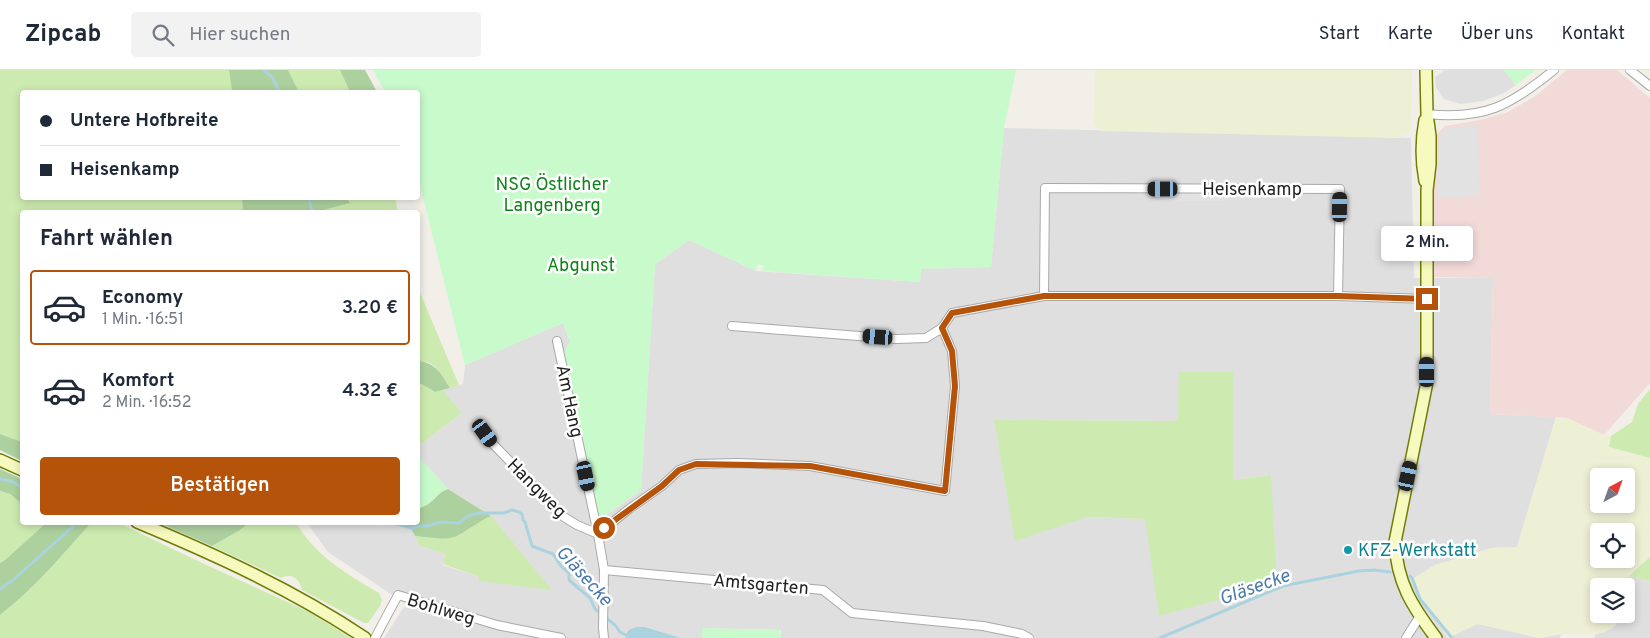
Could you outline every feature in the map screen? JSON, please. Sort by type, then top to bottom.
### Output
[{"type":"street","points":[[1426,70],[1427,114],[1422,136],[1422,163],[1427,190],[1427,382],[1395,542],[1398,568],[1411,602],[1436,638]]},
{"type":"street","points":[[1427,114],[1467,116],[1493,108],[1517,99],[1554,70]]},
{"type":"street","points":[[1630,70],[1648,81]]},
{"type":"street","name":"Heisenkamp","points":[[1044,296],[1045,188],[1340,189],[1338,296]]},
{"type":"street","points":[[732,326],[897,338],[926,338],[942,328],[952,313],[1044,296],[1338,296],[1427,299]]},
{"type":"street","points":[[598,534],[662,486],[679,470],[696,464],[810,466],[945,491],[955,386],[952,351],[942,328]]},
{"type":"street","name":"Am Hang","points":[[557,341],[604,570],[604,638]]},
{"type":"street","name":"Hangweg","points":[[485,433],[491,442],[564,517],[598,534]]},
{"type":"street","points":[[0,460],[20,469]]},
{"type":"street","points":[[144,525],[273,583],[305,600],[364,638]]},
{"type":"street","name":"Amtsgarten","points":[[604,570],[823,590],[852,612],[983,626],[1022,634],[1029,638]]},
{"type":"street","name":"Bohlweg","points":[[374,638],[398,595],[497,625],[561,638]]},
{"type":"street","points":[[1406,638],[1420,616]]},
{"type":"shaded area","points":[[1445,70],[1504,70],[1516,85],[1504,93],[1483,101],[1460,104],[1444,99],[1436,87],[1435,77]]},
{"type":"shaded area","points":[[1567,70],[1617,70],[1650,98],[1650,383],[1604,435],[1567,418],[1490,414],[1493,278],[1429,277],[1435,136],[1445,126],[1480,120],[1508,112],[1534,97]]},
{"type":"shaded area","points":[[1478,124],[1479,194],[1466,197],[1437,197],[1439,136],[1446,129]]},
{"type":"shaded area","points":[[1004,128],[1411,138],[1414,278],[1493,278],[1490,414],[1556,417],[1517,547],[1492,548],[1435,565],[1414,579],[1478,624],[1540,638],[781,638],[781,630],[702,628],[702,638],[681,638],[645,627],[636,627],[625,635],[626,638],[384,638],[406,604],[328,552],[308,525],[398,525],[412,528],[420,546],[445,554],[443,565],[479,577],[491,516],[448,489],[420,458],[420,444],[462,413],[443,390],[463,384],[465,365],[563,323],[570,341],[598,521],[641,490],[655,264],[689,240],[756,271],[920,282],[921,269],[991,267]],"holes":[[[1233,372],[1233,480],[1271,475],[1145,519],[1087,517],[994,420],[1178,421]]]},
{"type":"shaded area","points":[[1226,191],[1226,201],[1162,201],[1161,192]]},
{"type":"shaded area","points":[[1629,576],[1650,581],[1650,638],[1594,638],[1596,634],[1611,629],[1617,623],[1635,623],[1635,578],[1629,578]]},
{"type":"shaded area","points":[[1561,634],[1560,638],[1540,638]]},
{"type":"green space","points":[[0,70],[229,70],[232,90],[20,90],[20,200],[242,200],[243,210],[20,210],[20,441],[0,434]]},
{"type":"green space","points":[[229,70],[288,70],[298,90],[232,90]]},
{"type":"green space","points":[[288,70],[340,70],[349,90],[298,90]]},
{"type":"green space","points":[[340,70],[365,70],[376,90],[349,90]]},
{"type":"green space","name":"NSG Östlicher Langenberg","points":[[373,70],[1016,70],[1004,128],[991,267],[921,269],[920,282],[762,271],[764,266],[758,264],[756,271],[689,240],[655,264],[641,490],[597,521],[563,353],[570,341],[563,323],[465,365],[420,186],[420,90],[384,90]]},
{"type":"green space","points":[[1095,70],[1412,70],[1411,130],[1408,134],[1398,138],[1100,131],[1094,124]]},
{"type":"green space","points":[[1504,70],[1535,70],[1516,85]]},
{"type":"green space","points":[[242,200],[348,200],[350,203],[324,210],[243,210]]},
{"type":"green space","points":[[348,200],[395,200],[398,210],[323,210],[349,203]]},
{"type":"green space","points":[[420,293],[459,385],[450,388],[441,373],[433,365],[424,361],[420,362]]},
{"type":"green space","points":[[420,361],[435,367],[450,388],[435,392],[420,383]]},
{"type":"green space","points":[[1179,372],[1233,372],[1233,480],[1271,475],[1277,584],[1159,616],[1145,519],[1087,517],[1015,541],[994,420],[1178,421]]},
{"type":"green space","points":[[420,383],[435,392],[443,390],[462,413],[420,444]]},
{"type":"green space","points":[[1650,389],[1650,458],[1609,447],[1611,436],[1632,422],[1638,404]]},
{"type":"green space","points":[[1556,417],[1567,418],[1604,435],[1611,436],[1609,447],[1650,458],[1650,557],[1629,578],[1590,578],[1590,623],[1617,623],[1605,632],[1596,634],[1561,634],[1540,638],[1478,624],[1448,638],[1421,598],[1414,578],[1435,565],[1492,548],[1517,547]]},
{"type":"green space","points":[[0,434],[20,441],[20,460],[0,450]]},
{"type":"green space","points":[[420,458],[448,489],[420,507]]},
{"type":"green space","points":[[0,469],[20,478],[20,502],[10,494],[0,491]]},
{"type":"green space","points":[[448,489],[491,516],[459,535],[443,539],[415,536],[411,528],[398,525],[420,525],[420,507],[428,504]]},
{"type":"green space","points":[[0,491],[10,494],[20,502],[20,525],[44,525],[0,563]]},
{"type":"green space","points":[[491,516],[552,590],[479,581],[479,577],[443,564],[445,554],[420,546],[415,536],[439,539],[451,538]]},
{"type":"green space","points":[[44,525],[89,525],[37,582],[0,615],[0,563]]},
{"type":"green space","points":[[89,525],[123,525],[309,612],[351,638],[0,638],[0,615],[13,605],[59,559]]},
{"type":"green space","points":[[164,525],[246,525],[212,546]]},
{"type":"green space","points":[[246,525],[297,525],[313,546],[323,555],[343,571],[379,593],[382,600],[380,606],[368,623],[364,623],[302,590],[299,582],[292,576],[281,578],[212,546]]},
{"type":"green space","points":[[1650,557],[1650,581],[1629,576]]},
{"type":"green space","points":[[702,628],[780,630],[781,638],[702,638]]},
{"type":"water","points":[[636,627],[645,627],[681,638],[626,638],[625,635],[629,630]]},
{"type":"waterway","points":[[264,70],[272,77],[279,90]]},
{"type":"waterway","points":[[309,200],[312,210]]},
{"type":"waterway","points":[[0,479],[11,481],[20,486]]},
{"type":"waterway","name":"Gläsecke","points":[[400,525],[412,528],[440,522],[459,523],[468,516],[479,513],[504,513],[512,510],[519,512],[522,514],[532,546],[553,554],[561,566],[569,573],[569,580],[590,598],[595,609],[615,625],[620,632],[632,638]]},
{"type":"waterway","name":"Gläsecke","points":[[0,589],[13,580],[75,525]]},
{"type":"waterway","name":"Gläsecke","points":[[1160,638],[1283,586],[1359,571],[1390,572]]},
{"type":"waterway","name":"Gläsecke","points":[[1410,576],[1420,599],[1452,638]]},
{"type":"place","name":"KFZ-Werkstatt","points":[[1348,550]]},
{"type":"route","points":[[604,528],[662,486],[679,470],[696,464],[738,463],[810,466],[945,491],[955,386],[952,351],[942,328],[952,313],[1044,296],[1338,296],[1427,299]]},
{"type":"park label","name":"Abgunst","points":[[581,265]]}]
